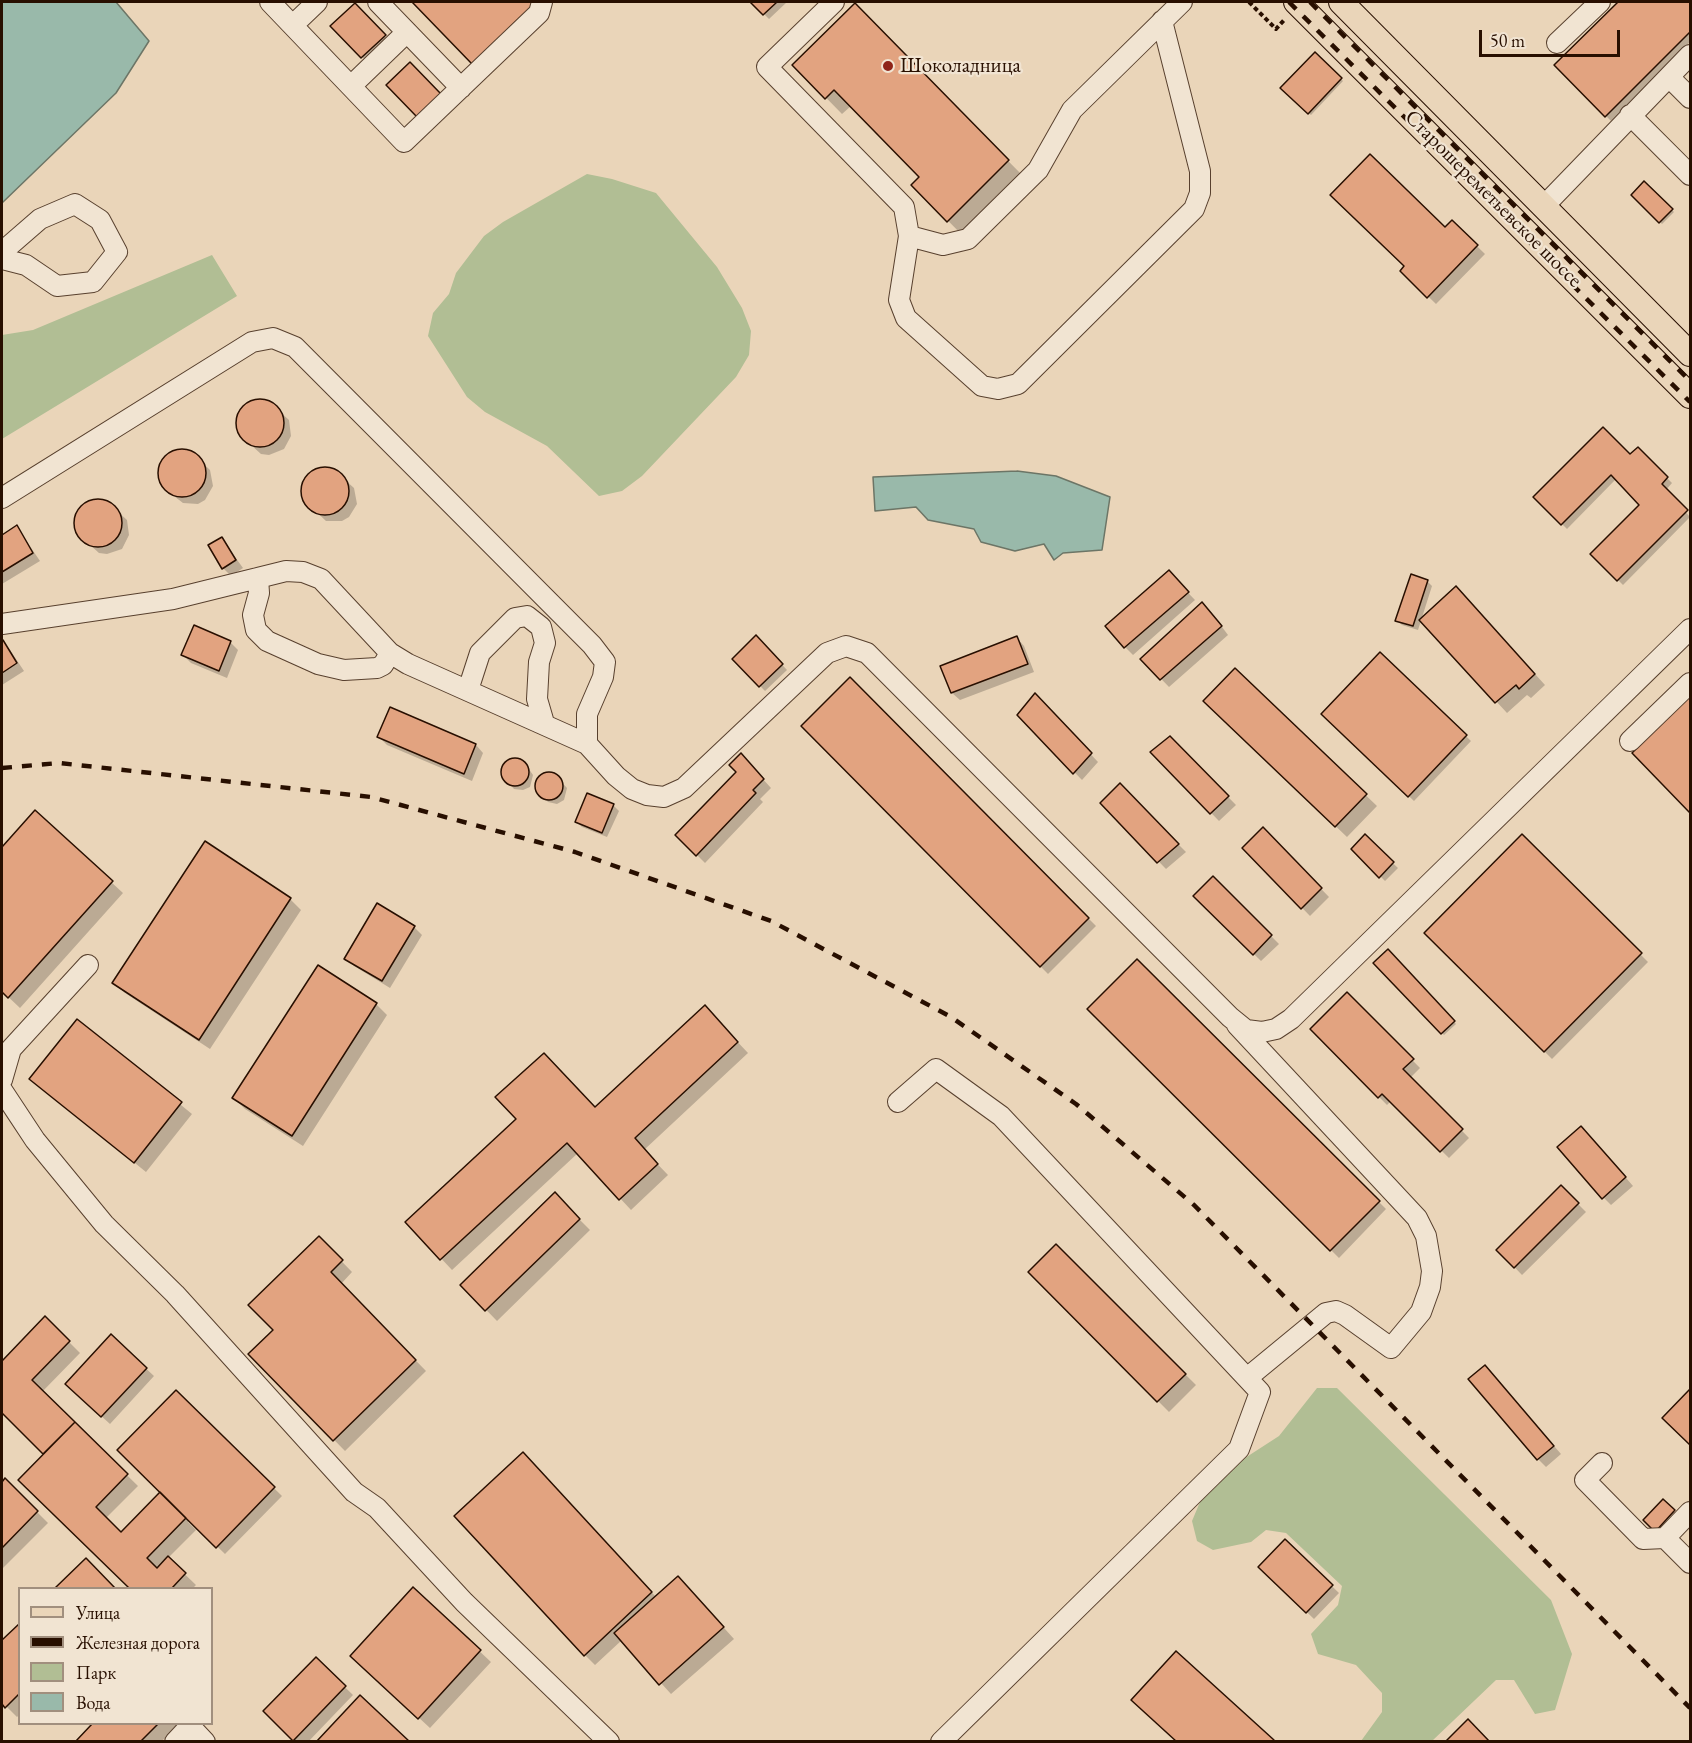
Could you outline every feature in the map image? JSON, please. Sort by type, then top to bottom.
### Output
[{"type":"main road","name":"Старошереметьевское шоссе","points":[[1296,2],[1690,396]]},
{"type":"main road","name":"Старошереметьевское шоссе","points":[[1341,2],[1690,354]]},
{"type":"street","points":[[270,2],[404,142],[539,13],[542,2]]},
{"type":"street","points":[[293,25],[317,2]]},
{"type":"street","points":[[378,2],[461,88]]},
{"type":"street","points":[[834,2],[767,67],[904,207],[909,236],[900,300],[906,318],[982,386],[998,389],[1018,384],[1194,209],[1200,193],[1200,171],[1162,21]]},
{"type":"street","points":[[909,236],[943,245],[968,239],[1038,170],[1072,110],[1182,2]]},
{"type":"street","points":[[1557,43],[1600,2]]},
{"type":"street","points":[[351,86],[407,32]]},
{"type":"street","points":[[1543,207],[1690,55]]},
{"type":"street","points":[[1669,77],[1690,98]]},
{"type":"street","points":[[1630,115],[1690,175]]},
{"type":"street","points":[[2,252],[40,219],[75,204],[100,220],[117,252],[93,282],[57,286],[26,265],[2,259]]},
{"type":"street","points":[[2,498],[252,342],[273,338],[295,347],[584,637],[605,662],[603,677],[588,714],[587,744]]},
{"type":"street","points":[[2,624],[173,599],[286,571],[303,572],[321,579],[390,653],[408,664],[587,744],[616,776],[632,789],[647,795],[664,797],[684,788],[826,653],[846,646],[867,653],[1230,1017],[1417,1218],[1426,1236],[1432,1271],[1430,1287],[1421,1312],[1391,1348],[1345,1315],[1336,1311],[1326,1312],[1247,1378]]},
{"type":"street","points":[[258,578],[259,593],[253,615],[256,630],[267,641],[318,664],[345,670],[377,668],[383,665],[390,653]]},
{"type":"street","points":[[468,690],[480,653],[515,618],[527,616],[541,627],[545,643],[538,662],[537,699],[544,723]]},
{"type":"street","points":[[1230,1017],[1246,1030],[1262,1032],[1276,1029],[1291,1019],[1690,629]]},
{"type":"street","points":[[1630,741],[1690,683]]},
{"type":"street","points":[[2,1080],[11,1049],[88,965]]},
{"type":"street","points":[[898,1102],[936,1070],[1001,1116],[1260,1392],[1239,1449],[941,1742]]},
{"type":"street","points":[[2,1090],[35,1140],[104,1224],[176,1294],[354,1492],[377,1508],[464,1602],[609,1742]]},
{"type":"street","points":[[1602,1463],[1585,1480],[1643,1539],[1665,1538],[1690,1512]]},
{"type":"street","points":[[1665,1538],[1690,1563]]},
{"type":"street","points":[[175,1742],[190,1726],[205,1742]]},
{"type":"path","points":[[1249,2],[1269,22]]},
{"type":"green space","points":[[587,174],[612,179],[656,193],[717,267],[742,308],[751,331],[749,355],[736,377],[642,476],[622,491],[599,496],[547,446],[485,412],[467,397],[428,336],[433,313],[449,294],[456,273],[484,236],[503,222]]},
{"type":"green space","points":[[212,255],[237,296],[2,439],[2,335],[33,330]]},
{"type":"green space","points":[[1317,1388],[1337,1388],[1551,1600],[1572,1654],[1555,1710],[1535,1714],[1514,1680],[1496,1680],[1432,1741],[1361,1741],[1382,1712],[1382,1693],[1356,1665],[1318,1654],[1311,1634],[1338,1605],[1342,1586],[1286,1533],[1266,1530],[1251,1542],[1213,1550],[1197,1541],[1192,1521],[1200,1502],[1245,1458],[1279,1436]]},
{"type":"water","points":[[2,2],[116,2],[149,41],[116,93],[2,203]]},
{"type":"water","points":[[1017,471],[1056,476],[1110,497],[1102,550],[1063,553],[1054,560],[1044,544],[1015,551],[981,542],[974,529],[928,520],[916,507],[875,511],[873,477]]},
{"type":"building","points":[[412,2],[536,2],[472,64]]},
{"type":"building","points":[[750,2],[777,2],[763,15]]},
{"type":"building","points":[[1618,2],[1690,2],[1690,32],[1605,117],[1554,65]]},
{"type":"building","points":[[355,3],[386,35],[361,58],[330,26]]},
{"type":"building","points":[[855,3],[1009,160],[947,222],[911,185],[919,177],[834,90],[825,99],[792,65]]},
{"type":"building","points":[[1315,52],[1342,78],[1308,114],[1280,88]]},
{"type":"building","points":[[410,62],[441,94],[417,117],[386,85]]},
{"type":"building","points":[[1370,154],[1445,227],[1452,220],[1478,245],[1427,298],[1400,271],[1404,266],[1330,195]]},
{"type":"building","points":[[1644,181],[1673,209],[1659,223],[1631,195]]},
{"type":"building","points":[[255,399],[265,399],[277,406],[284,418],[284,428],[277,440],[265,447],[255,447],[240,436],[236,428],[236,418],[247,403]]},
{"type":"building","points":[[1603,427],[1630,454],[1638,447],[1668,477],[1662,484],[1688,510],[1617,581],[1590,554],[1639,505],[1611,475],[1561,525],[1533,497]]},
{"type":"building","points":[[177,449],[187,449],[199,456],[206,468],[206,478],[199,490],[187,497],[177,497],[162,486],[158,478],[158,468],[169,453]]},
{"type":"building","points":[[320,467],[330,467],[342,474],[349,486],[349,496],[342,508],[330,515],[320,515],[305,504],[301,496],[301,486],[312,471]]},
{"type":"building","points":[[93,499],[103,499],[118,509],[122,523],[118,537],[112,543],[103,547],[93,547],[78,537],[74,528],[74,518],[84,503]]},
{"type":"building","points":[[17,525],[33,553],[2,572],[2,535]]},
{"type":"building","points":[[222,537],[236,560],[222,569],[208,545]]},
{"type":"building","points":[[1169,570],[1189,592],[1124,648],[1105,626]]},
{"type":"building","points":[[1411,574],[1428,580],[1413,626],[1395,621]]},
{"type":"building","points":[[1456,586],[1535,674],[1519,689],[1516,685],[1495,703],[1419,620]]},
{"type":"building","points":[[1202,602],[1222,626],[1160,680],[1140,659]]},
{"type":"building","points":[[194,625],[231,641],[219,671],[181,655]]},
{"type":"building","points":[[756,635],[783,664],[759,687],[732,659]]},
{"type":"building","points":[[1017,636],[1028,664],[951,693],[940,666]]},
{"type":"building","points":[[2,641],[17,663],[2,673]]},
{"type":"building","points":[[1380,652],[1467,735],[1408,797],[1321,714]]},
{"type":"building","points":[[1235,668],[1367,794],[1335,827],[1203,701]]},
{"type":"building","points":[[850,677],[1089,918],[1040,967],[801,726]]},
{"type":"building","points":[[1035,693],[1092,753],[1073,774],[1017,715]]},
{"type":"building","points":[[1690,695],[1690,813],[1632,753]]},
{"type":"building","points":[[390,707],[476,744],[464,774],[377,737]]},
{"type":"building","points":[[1170,736],[1229,796],[1210,814],[1150,752]]},
{"type":"building","points":[[741,753],[764,779],[753,790],[756,793],[696,856],[675,835],[736,772],[729,765]]},
{"type":"building","points":[[515,758],[525,762],[529,772],[525,782],[515,786],[505,782],[501,772],[505,762]]},
{"type":"building","points":[[549,772],[559,776],[563,786],[559,796],[549,800],[539,796],[535,786],[539,776]]},
{"type":"building","points":[[1120,783],[1179,844],[1157,863],[1100,803]]},
{"type":"building","points":[[587,793],[614,804],[602,833],[575,822]]},
{"type":"building","points":[[35,810],[113,881],[8,998],[2,992],[2,847]]},
{"type":"building","points":[[1263,827],[1322,888],[1301,909],[1242,848]]},
{"type":"building","points":[[1365,834],[1394,862],[1379,878],[1351,849]]},
{"type":"building","points":[[1522,834],[1642,953],[1544,1052],[1424,933]]},
{"type":"building","points":[[205,841],[291,898],[199,1040],[112,983]]},
{"type":"building","points":[[1213,876],[1272,935],[1253,955],[1193,896]]},
{"type":"building","points":[[377,903],[415,926],[382,981],[344,959]]},
{"type":"building","points":[[1388,949],[1455,1021],[1441,1034],[1373,963]]},
{"type":"building","points":[[1137,959],[1380,1201],[1330,1251],[1087,1009]]},
{"type":"building","points":[[318,965],[377,1003],[292,1136],[232,1098]]},
{"type":"building","points":[[1347,992],[1414,1059],[1403,1069],[1463,1129],[1440,1152],[1382,1094],[1378,1098],[1310,1029]]},
{"type":"building","points":[[705,1005],[738,1042],[635,1138],[658,1164],[619,1200],[567,1143],[440,1260],[405,1222],[516,1119],[495,1097],[544,1053],[595,1107]]},
{"type":"building","points":[[77,1019],[182,1102],[134,1163],[29,1079]]},
{"type":"building","points":[[1581,1126],[1626,1177],[1602,1199],[1557,1147]]},
{"type":"building","points":[[1561,1185],[1579,1203],[1514,1268],[1496,1250]]},
{"type":"building","points":[[555,1192],[580,1219],[485,1311],[460,1285]]},
{"type":"building","points":[[319,1236],[343,1260],[331,1272],[416,1360],[333,1441],[248,1354],[273,1330],[248,1305]]},
{"type":"building","points":[[1056,1244],[1186,1374],[1157,1402],[1028,1272]]},
{"type":"building","points":[[45,1316],[70,1341],[32,1380],[75,1422],[43,1454],[2,1413],[2,1361]]},
{"type":"building","points":[[111,1334],[147,1368],[101,1417],[65,1384]]},
{"type":"building","points":[[1485,1365],[1554,1446],[1537,1460],[1468,1379]]},
{"type":"building","points":[[1690,1389],[1690,1445],[1662,1418]]},
{"type":"building","points":[[176,1390],[275,1487],[216,1548],[117,1450]]},
{"type":"building","points":[[75,1422],[128,1474],[96,1507],[121,1532],[160,1492],[186,1518],[147,1558],[157,1568],[168,1556],[186,1573],[173,1587],[128,1587],[18,1480]]},
{"type":"building","points":[[523,1452],[652,1592],[584,1656],[454,1516]]},
{"type":"building","points":[[5,1478],[38,1511],[2,1548],[2,1482]]},
{"type":"building","points":[[1663,1499],[1675,1510],[1655,1532],[1643,1520]]},
{"type":"building","points":[[1285,1539],[1333,1585],[1306,1613],[1258,1567]]},
{"type":"building","points":[[86,1558],[114,1587],[56,1587]]},
{"type":"building","points":[[678,1576],[724,1627],[659,1685],[614,1633]]},
{"type":"building","points":[[413,1587],[481,1650],[418,1719],[350,1656]]},
{"type":"building","points":[[18,1625],[18,1695],[5,1708],[2,1704],[2,1640]]},
{"type":"building","points":[[1176,1651],[1274,1740],[1273,1742],[1177,1742],[1131,1700]]},
{"type":"building","points":[[316,1657],[346,1686],[293,1741],[263,1711]]},
{"type":"building","points":[[360,1695],[410,1742],[316,1742]]},
{"type":"building","points":[[1468,1719],[1490,1742],[1445,1742]]},
{"type":"building","points":[[91,1725],[157,1725],[140,1742],[75,1742]]},
{"type":"railway","points":[[1289,2],[1690,402]]},
{"type":"railway","points":[[1310,2],[1690,381]]},
{"type":"railway","points":[[2,768],[59,763],[371,797],[575,852],[771,921],[951,1017],[1076,1104],[1194,1205],[1690,1708]]},
{"type":"place","name":"Шоколадница","points":[[888,66]]}]
